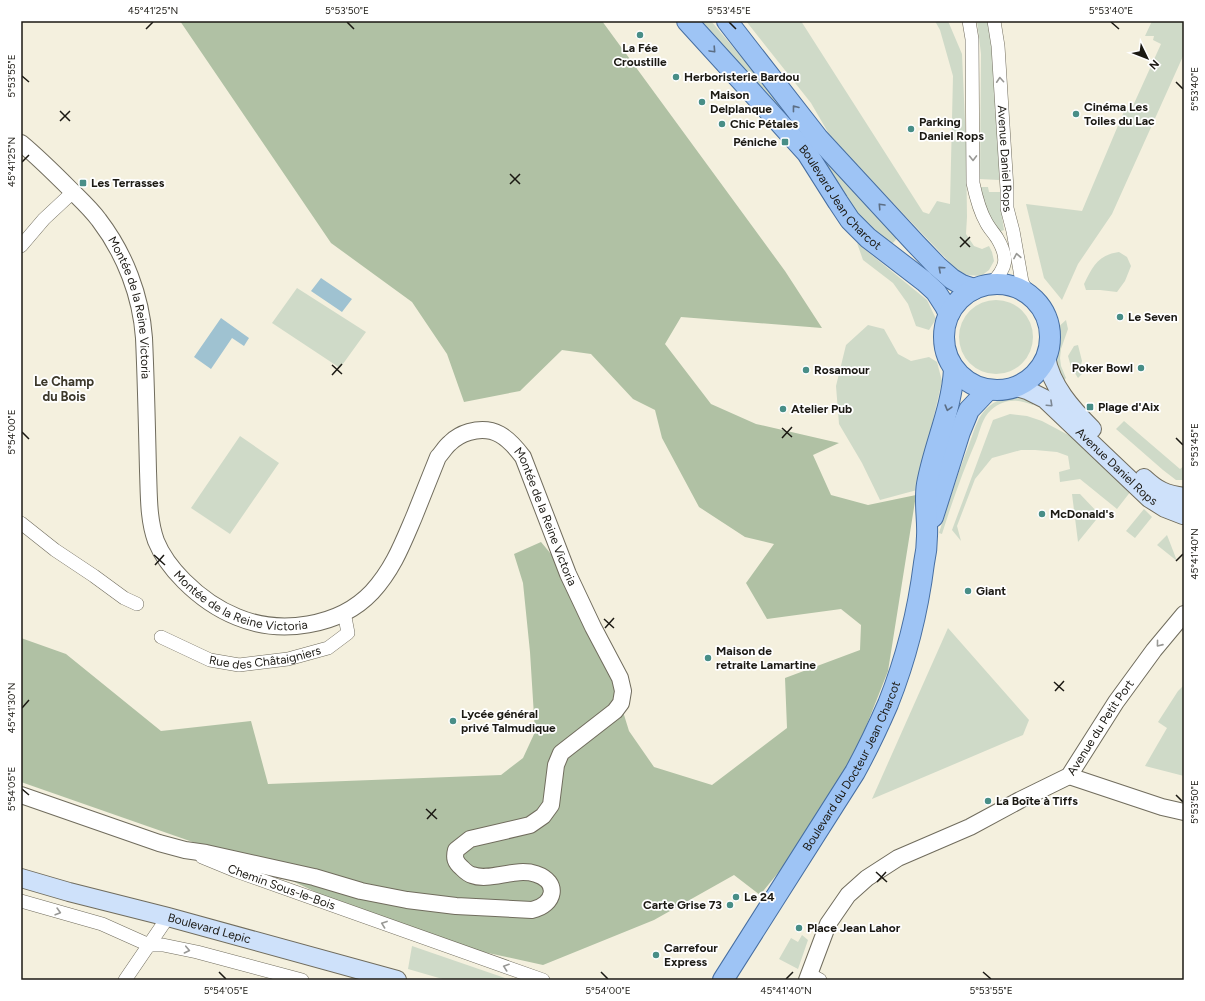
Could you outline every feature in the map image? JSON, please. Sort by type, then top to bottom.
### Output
[{"type":"main road","name":"Boulevard Jean Charcot","points":[[687,21],[807,153],[850,220],[868,238],[924,280],[936,292],[949,314]]},
{"type":"main road","name":"Boulevard Jean Charcot","points":[[727,21],[818,138],[937,266],[962,285],[983,287]]},
{"type":"main road","points":[[1004,284],[1028,294],[1037,302],[1044,312],[1048,323],[1050,334],[1049,346],[1046,358],[1039,370],[1028,380],[1016,387],[1006,390],[988,390],[975,386],[963,379],[954,369],[946,352],[943,337],[949,314],[955,304],[964,295],[983,287],[1004,284]]},
{"type":"main road","points":[[1046,358],[1048,369],[1057,388],[1087,423],[1153,486],[1160,491],[1184,497]]},
{"type":"main road","name":"Boulevard du Docteur Jean Charcot","points":[[928,535],[926,505],[927,485],[950,399],[954,369]]},
{"type":"main road","name":"Avenue Daniel Rops","points":[[1016,387],[1027,390],[1045,399],[1150,498],[1165,508],[1184,513]]},
{"type":"main road","name":"Boulevard du Docteur Jean Charcot","points":[[724,979],[855,772],[871,741],[890,697],[910,639],[924,566],[928,535],[960,432],[969,410],[988,390]]},
{"type":"main road","name":"Boulevard Lepic","points":[[21,878],[397,980]]},
{"type":"street","points":[[969,21],[972,39],[973,184],[978,204],[986,223],[997,238],[1005,254],[1004,267],[998,276],[983,287]]},
{"type":"street","name":"Avenue Daniel Rops","points":[[994,21],[998,46],[1007,208],[1013,231],[1022,282],[1028,294]]},
{"type":"street","name":"Montée de la Reine Victoria","points":[[21,144],[44,162],[99,220],[120,252],[136,293],[142,312],[144,338],[150,515],[152,528],[155,539],[164,557],[186,583],[211,604],[253,623],[274,626],[293,626],[327,620],[344,612],[360,603],[370,594],[393,565],[438,457],[450,442],[463,434],[478,430],[492,430],[513,444],[523,457],[568,574],[593,627],[620,678],[623,691],[621,703],[615,711],[561,753],[556,765],[551,805],[544,816],[530,825],[470,839],[456,850],[455,858],[457,864],[472,875],[483,877],[515,872],[535,874],[543,878],[552,888],[552,894],[550,899],[538,909],[532,910],[456,906],[407,900],[361,891],[266,865],[206,852],[185,850]]},
{"type":"street","points":[[21,246],[44,219],[73,192]]},
{"type":"street","points":[[21,523],[55,550],[124,598],[137,604]]},
{"type":"street","name":"Rue des Châtaigniers","points":[[161,637],[210,660],[239,665],[253,664],[288,659],[328,648],[348,633],[344,612]]},
{"type":"street","name":"Avenue du Petit Port","points":[[812,978],[828,924],[848,895],[866,878],[898,858],[970,827],[1069,776],[1133,678],[1184,614]]},
{"type":"street","points":[[1069,776],[1162,807],[1184,812]]},
{"type":"street","name":"Chemin Sous-le-Bois","points":[[21,795],[159,843],[185,850],[236,871],[543,980]]},
{"type":"street","points":[[21,901],[102,924],[149,945],[163,945],[197,952],[302,980]]},
{"type":"street","points":[[125,980],[168,917]]},
{"type":"green space","points":[[180,21],[602,21],[785,271],[822,328],[681,317],[665,344],[711,404],[756,424],[839,443],[813,455],[831,495],[868,505],[916,495],[888,671],[858,747],[818,824],[760,895],[734,875],[654,920],[543,965],[465,948],[371,918],[286,878],[207,847],[21,782],[21,638],[66,654],[161,731],[251,721],[268,784],[501,775],[523,758],[535,732],[530,652],[523,583],[514,554],[541,542],[571,578],[608,663],[629,731],[654,767],[712,785],[787,728],[785,678],[860,650],[861,625],[841,609],[767,619],[746,583],[774,544],[745,537],[699,507],[662,438],[655,410],[633,399],[591,354],[562,350],[520,391],[464,402],[447,354],[412,302],[331,243]]},
{"type":"green space","points":[[694,21],[711,21],[797,123],[900,235],[892,244],[868,229]]},
{"type":"green space","points":[[746,21],[801,21],[923,212],[929,214],[937,201],[950,204],[953,76],[940,30],[935,21],[948,21],[962,54],[966,144],[966,234],[974,246],[982,249],[989,246],[994,261],[989,270],[981,276],[967,275],[956,269],[829,134],[811,103]]},
{"type":"green space","points":[[977,21],[990,21],[1001,146],[999,180],[980,179],[981,54]]},
{"type":"green space","points":[[1152,21],[1184,21],[1184,54],[1112,214],[1078,264],[1062,300],[1044,278],[1026,204],[1082,211],[1125,109],[1129,110],[1132,108],[1161,44],[1153,40],[1154,36],[1145,36]]},
{"type":"green space","points":[[980,187],[988,187],[989,192],[1001,192],[1004,230],[999,232],[988,213]]},
{"type":"green space","points":[[857,243],[927,300],[936,319],[929,330],[916,326],[908,304],[893,283],[863,260]]},
{"type":"green space","points":[[1119,252],[1127,257],[1131,266],[1125,281],[1117,292],[1086,290],[1084,284],[1097,262],[1112,253]]},
{"type":"green space","points":[[297,288],[366,332],[340,368],[272,323]]},
{"type":"green space","points":[[996,300],[1017,306],[1027,316],[1033,337],[1027,358],[1017,368],[996,374],[975,368],[965,358],[959,337],[965,316],[975,306]]},
{"type":"green space","points":[[1066,320],[1068,329],[1061,349],[1060,358],[1061,366],[1066,378],[1062,382],[1055,360],[1056,329]]},
{"type":"green space","points":[[868,325],[884,329],[898,354],[911,361],[929,357],[937,362],[942,381],[917,490],[880,500],[862,463],[839,424],[836,386],[846,345]]},
{"type":"green space","points":[[1078,345],[1082,361],[1081,365],[1086,370],[1078,378],[1071,367],[1068,356],[1074,346]]},
{"type":"green space","points":[[1017,395],[1034,401],[1033,405],[1017,401],[1001,403],[991,410],[985,417],[962,475],[942,534],[939,533],[958,474],[979,419],[983,412],[993,403]]},
{"type":"green space","points":[[1010,414],[1027,416],[1042,421],[1074,438],[1131,491],[1117,509],[1080,479],[1060,482],[1059,472],[1070,469],[1068,456],[1057,452],[1021,450],[992,458],[975,479],[957,526],[961,541],[952,530],[993,420]]},
{"type":"green space","points":[[1124,421],[1180,469],[1184,466],[1184,480],[1176,480],[1116,429]]},
{"type":"green space","points":[[240,436],[279,463],[230,534],[191,508]]},
{"type":"green space","points":[[1072,494],[1080,494],[1100,515],[1078,542]]},
{"type":"green space","points":[[1144,509],[1152,517],[1135,538],[1126,531]]},
{"type":"green space","points":[[1167,535],[1177,561],[1157,545]]},
{"type":"green space","points":[[948,628],[1029,720],[1023,735],[872,799]]},
{"type":"green space","points":[[1184,685],[1184,776],[1145,766],[1167,728],[1158,722],[1178,691]]},
{"type":"green space","points":[[802,935],[808,940],[798,969],[779,959],[791,938],[798,942]]},
{"type":"green space","points":[[412,946],[511,980],[446,980],[408,969]]},
{"type":"water","points":[[321,278],[352,299],[342,312],[311,291]]},
{"type":"water","points":[[221,318],[249,338],[244,346],[232,338],[211,369],[194,357]]},
{"type":"place","name":"La Fée Croustille","points":[[640,35]]},
{"type":"place","name":"Herboristerie Bardou","points":[[676,77]]},
{"type":"place","name":"Maison Delplanque","points":[[702,102]]},
{"type":"place","name":"Cinéma Les Toiles du Lac","points":[[1076,114]]},
{"type":"place","name":"Chic Pétales","points":[[722,124]]},
{"type":"place","name":"Parking Daniel Rops","points":[[911,129]]},
{"type":"place","name":"Péniche","points":[[785,142]]},
{"type":"place","name":"Les Terrasses","points":[[83,183]]},
{"type":"place","name":"Le Seven","points":[[1120,317]]},
{"type":"place","name":"Poker Bowl","points":[[1141,368]]},
{"type":"place","name":"Rosamour","points":[[806,370]]},
{"type":"place","name":"Plage d'Aix","points":[[1090,407]]},
{"type":"place","name":"Atelier Pub","points":[[783,409]]},
{"type":"place","name":"McDonald's","points":[[1042,514]]},
{"type":"place","name":"Giant","points":[[968,591]]},
{"type":"place","name":"Maison de retraite Lamartine","points":[[708,658]]},
{"type":"place","name":"Lycée général privé Talmudique","points":[[453,721]]},
{"type":"place","name":"La Boîte à Tiffs","points":[[988,801]]},
{"type":"place","name":"Le 24","points":[[736,897]]},
{"type":"place","name":"Carte Grise 73","points":[[730,905]]},
{"type":"place","name":"Place Jean Lahor","points":[[799,928]]},
{"type":"place","name":"Carrefour Express","points":[[656,955]]},
{"type":"district","name":"Le Champ du Bois","points":[[64,388]]}]
